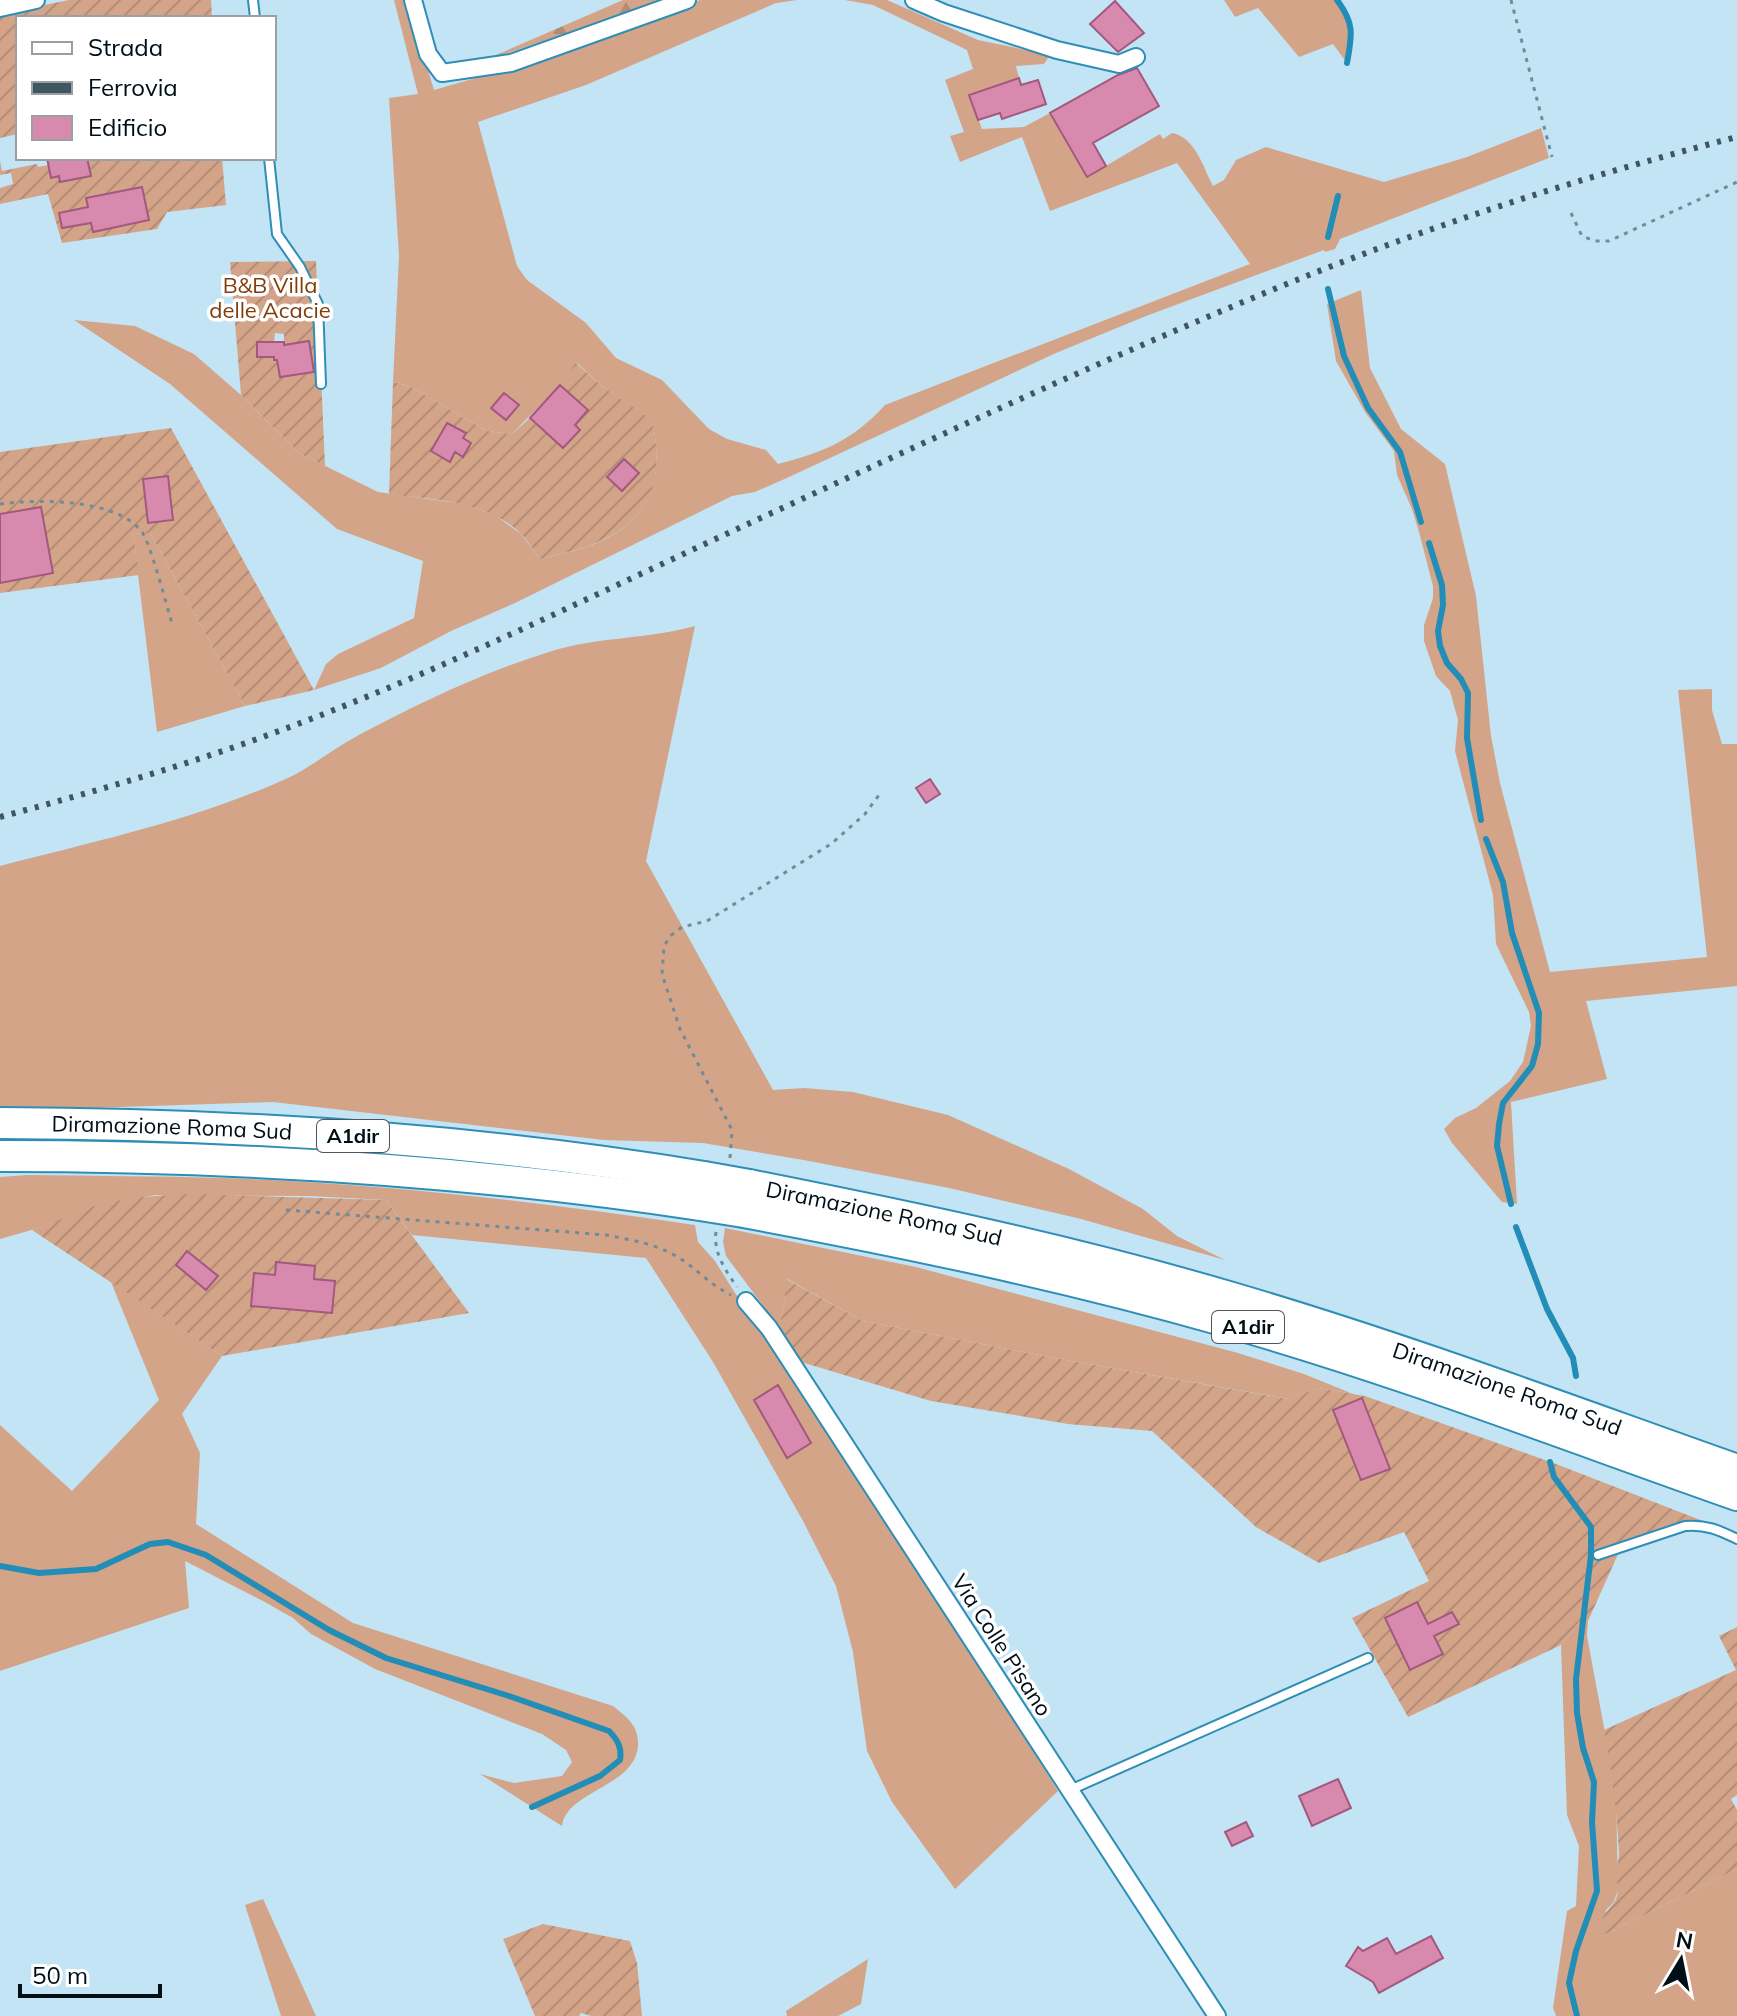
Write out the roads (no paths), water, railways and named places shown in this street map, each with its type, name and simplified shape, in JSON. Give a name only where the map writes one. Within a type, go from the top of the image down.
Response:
[{"type":"highway","name":"Diramazione Roma Sud","points":[[0,1123],[189,1127],[439,1142],[566,1155],[707,1203]]},
{"type":"highway","name":"Diramazione Roma Sud","points":[[0,1156],[224,1160],[384,1169],[535,1182],[707,1203],[746,1199],[976,1231],[1230,1297],[1365,1339],[1737,1470]]},
{"type":"highway","name":"Diramazione Roma Sud","points":[[746,1199],[1223,1320],[1347,1359],[1737,1495]]},
{"type":"street","points":[[0,8],[36,0]]},
{"type":"street","points":[[413,0],[428,54],[442,73],[511,63],[687,0]]},
{"type":"street","points":[[914,0],[1057,50],[1119,64],[1136,57]]},
{"type":"street","name":"Via Colle Pisano","points":[[746,1301],[769,1328],[1217,2016]]},
{"type":"lane","points":[[269,160],[277,234],[300,267],[318,304],[321,384]]},
{"type":"lane","points":[[1598,1555],[1685,1526],[1711,1527],[1737,1539]]},
{"type":"lane","points":[[1070,1790],[1368,1658]]},
{"type":"waterway","points":[[1337,0],[1351,30],[1347,63]]},
{"type":"waterway","points":[[1328,237],[1338,196]]},
{"type":"waterway","points":[[1328,289],[1344,356],[1368,408],[1400,452],[1421,522]]},
{"type":"waterway","points":[[1429,543],[1442,585],[1443,605],[1438,631],[1440,646],[1447,663],[1468,693],[1467,738],[1481,820]]},
{"type":"waterway","points":[[1486,839],[1503,882],[1512,933],[1539,1013],[1538,1044],[1532,1066],[1503,1103],[1499,1124],[1497,1146],[1511,1204]]},
{"type":"waterway","points":[[1516,1227],[1547,1309],[1573,1358],[1576,1376]]},
{"type":"waterway","points":[[1550,1462],[1554,1477],[1591,1527],[1591,1555],[1576,1679],[1577,1713],[1583,1748],[1594,1782],[1592,1822],[1597,1891],[1576,1951],[1569,1983],[1577,2016]]},
{"type":"waterway","points":[[0,1566],[39,1573],[96,1569],[150,1544],[168,1542],[206,1555],[329,1630],[386,1658],[609,1731],[619,1744],[620,1760],[600,1776],[532,1807]]},
{"type":"railway","points":[[0,817],[213,754],[372,695],[499,640],[1023,398],[1299,279],[1516,201],[1737,137]]},
{"type":"park label","name":"B&B Villa delle Acacie","points":[[270,298]]}]
